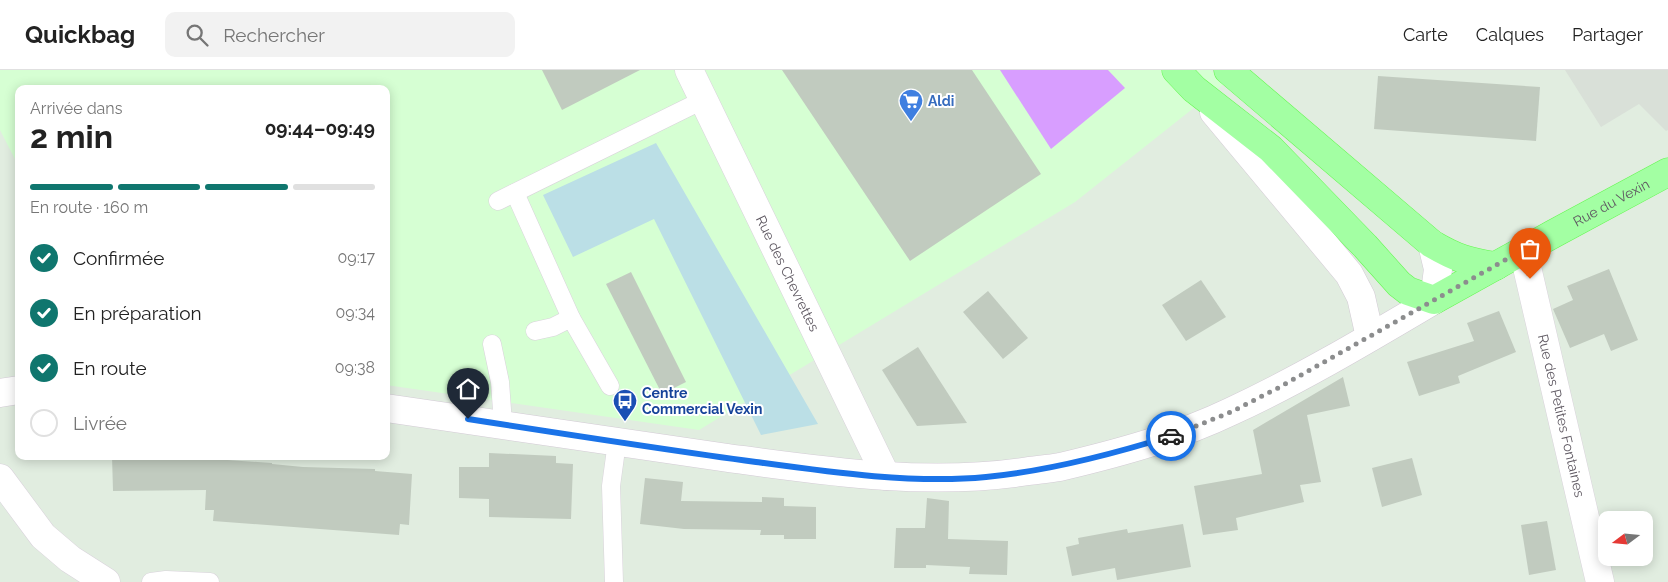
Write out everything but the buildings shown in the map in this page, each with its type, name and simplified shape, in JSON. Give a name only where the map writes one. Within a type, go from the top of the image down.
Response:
[{"type":"main road","name":"Rue des Chevrettes","points":[[689,70],[886,476]]},
{"type":"main road","points":[[1228,70],[1432,244],[1454,257],[1473,263],[1496,266]]},
{"type":"main road","points":[[1185,79],[1271,149],[1399,284],[1408,291],[1434,300],[1438,269],[1432,244]]},
{"type":"main road","points":[[1185,79],[1349,274],[1361,297],[1370,337]]},
{"type":"main road","name":"Rue du Vexin","points":[[390,409],[809,469],[886,476],[929,478],[985,477],[1058,467],[1180,433],[1231,412],[1278,388],[1523,250],[1668,172]]},
{"type":"main road","name":"Rue des Petites Fontaines","points":[[1523,250],[1600,582]]},
{"type":"main road","points":[[0,393],[15,391]]},
{"type":"main road","points":[[0,478],[42,536],[70,559],[106,582]]},
{"type":"lane","points":[[498,201],[703,100]]},
{"type":"lane","points":[[515,193],[572,318],[610,386]]},
{"type":"lane","points":[[535,331],[553,327],[572,318]]},
{"type":"lane","points":[[492,344],[500,382],[503,424]]},
{"type":"lane","points":[[614,582],[611,486],[617,442]]},
{"type":"lane","points":[[151,582],[166,580],[210,582]]},
{"type":"shaded area","points":[[0,70],[1211,70],[1224,84],[1075,202],[699,430],[390,386],[390,85],[15,85],[15,159],[0,130]]},
{"type":"shaded area","points":[[1000,70],[1108,70],[1125,88],[1051,149]]},
{"type":"shaded area","points":[[1565,70],[1668,70],[1668,130],[1666,131],[1639,104],[1601,127]]},
{"type":"shaded area","points":[[656,143],[818,424],[761,435],[654,219],[573,257],[543,195]]},
{"type":"way so far","points":[[1171,436],[1231,412],[1278,388],[1523,250],[1530,279]]},
{"type":"place","name":"Aldi","points":[[911,122]]},
{"type":"place","name":"Centre Commercial Vexin","points":[[625,422]]},
{"type":"route","points":[[468,419],[627,444],[809,469],[929,478],[985,477],[1058,467],[1171,436]]}]
